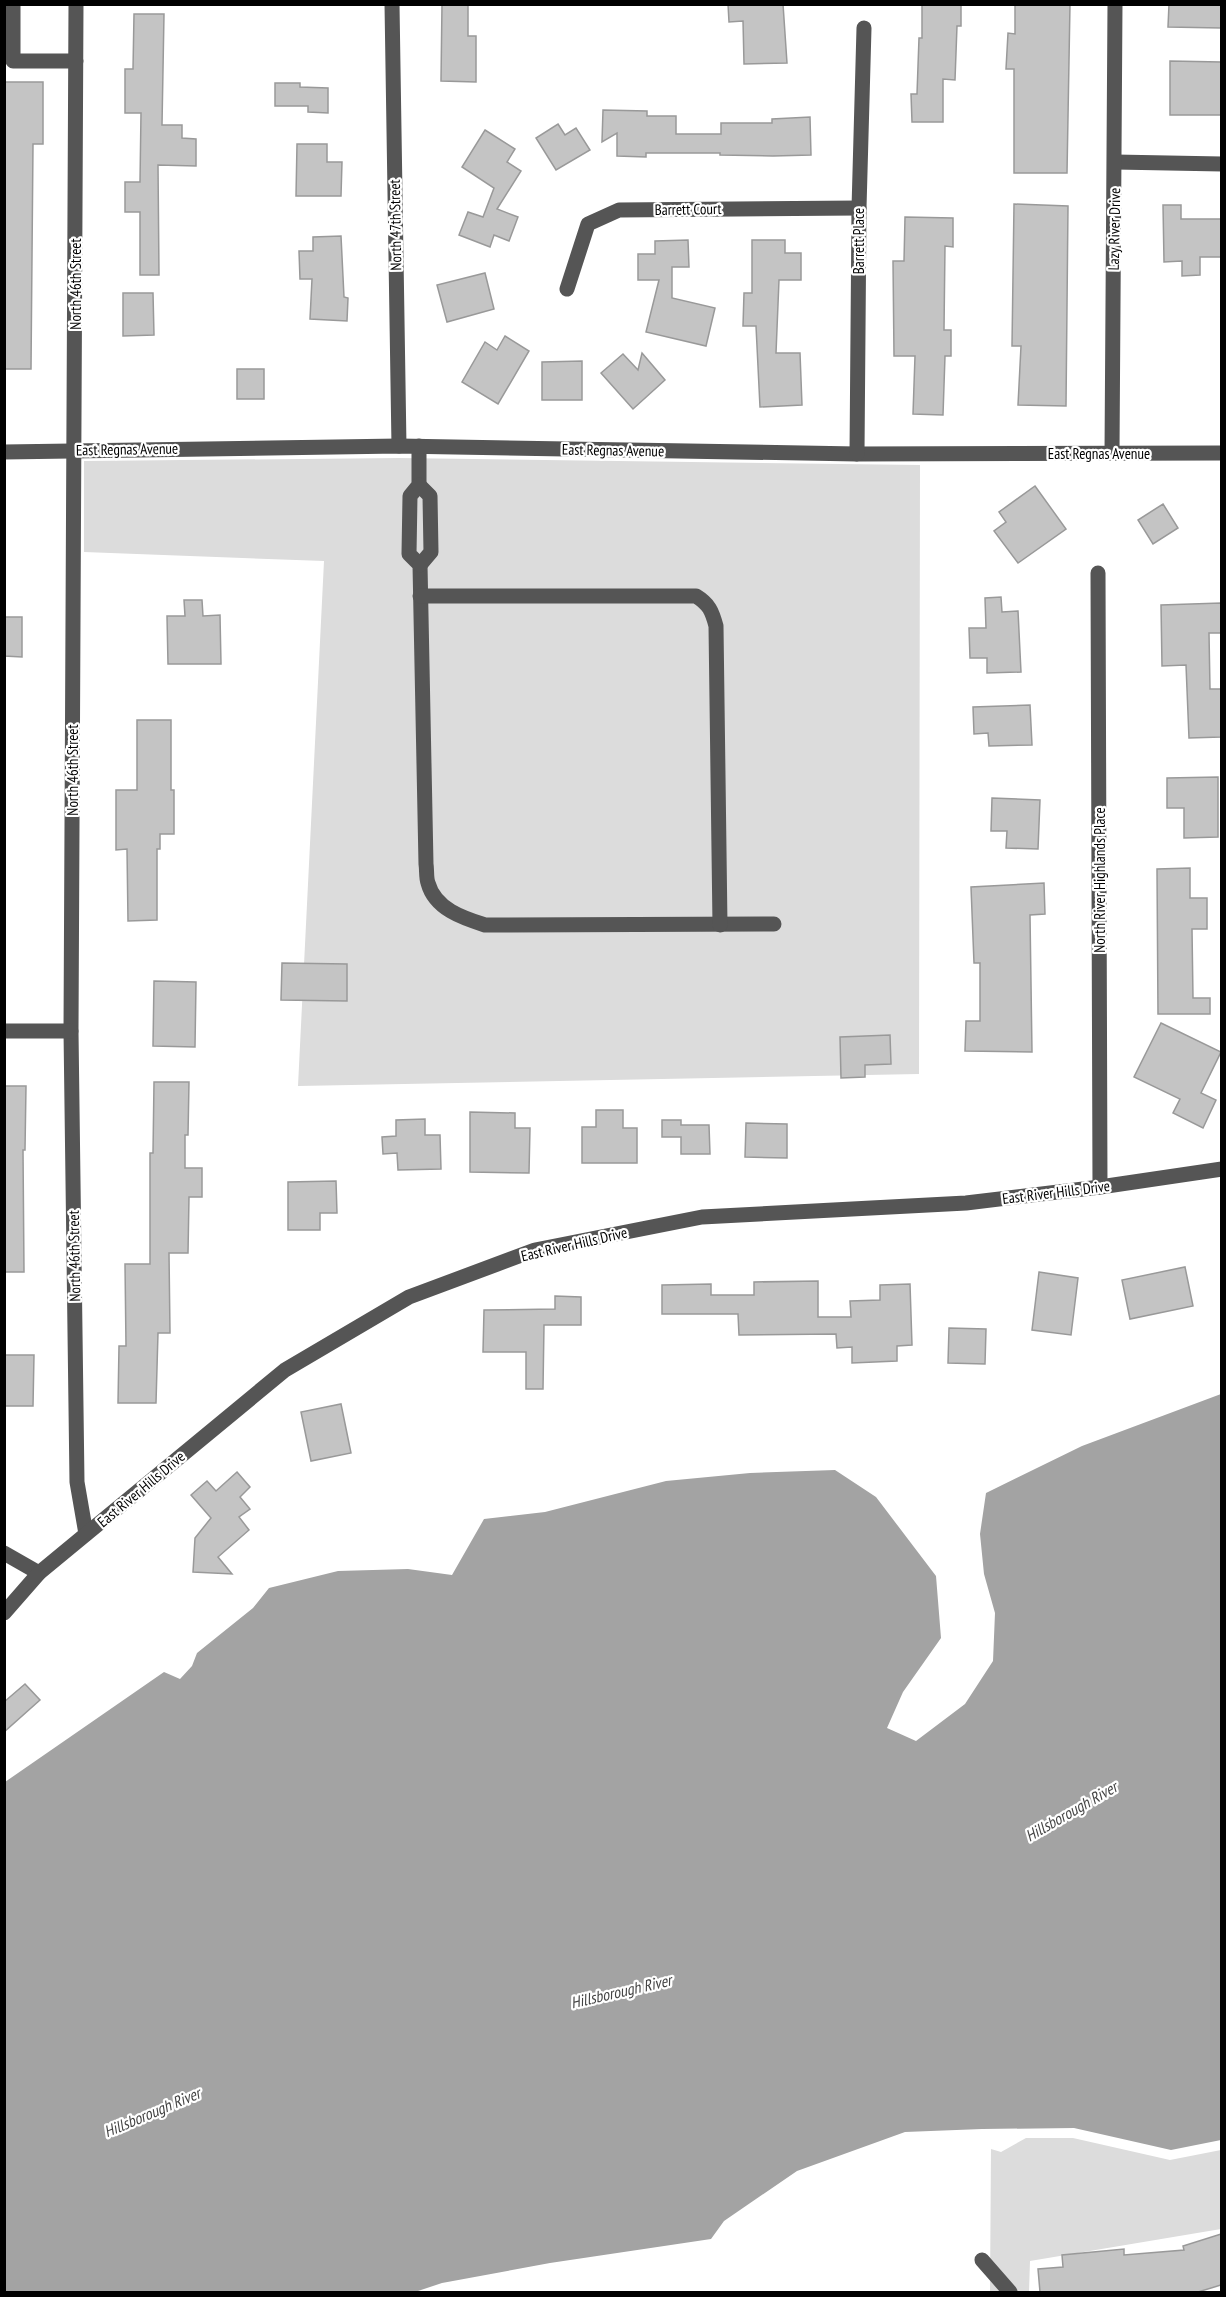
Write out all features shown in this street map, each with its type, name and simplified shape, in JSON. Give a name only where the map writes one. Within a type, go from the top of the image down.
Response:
[{"type":"street","points":[[13,4],[9,59],[76,61]]},
{"type":"street","name":"North 46th Street","points":[[76,4],[71,1031],[77,1482],[86,1534]]},
{"type":"street","name":"North 47th Street","points":[[392,4],[399,446]]},
{"type":"street","name":"Lazy River Drive","points":[[1112,453],[1115,4]]},
{"type":"street","name":"Barrett Place","points":[[857,454],[858,208],[864,28]]},
{"type":"street","points":[[1115,162],[1221,164]]},
{"type":"street","name":"Barrett Court","points":[[567,289],[588,224],[619,210],[858,208]]},
{"type":"street","name":"East Regnas Avenue","points":[[8,453],[74,449],[399,446],[857,454],[1221,453]]},
{"type":"street","points":[[419,446],[419,485],[410,496],[409,554],[420,565]]},
{"type":"street","points":[[419,485],[430,496],[431,552],[420,565],[420,596],[426,864],[428,884],[437,901],[458,916],[485,925],[774,924]]},
{"type":"street","name":"North River Highlands Place","points":[[1098,573],[1100,1187]]},
{"type":"street","points":[[420,596],[696,596],[705,602],[712,610],[716,626],[720,925]]},
{"type":"street","points":[[4,1031],[71,1031]]},
{"type":"street","name":"East River Hills Drive","points":[[6,1610],[39,1574],[285,1370],[409,1297],[535,1250],[702,1217],[966,1203],[1100,1187],[1221,1169]]},
{"type":"street","points":[[4,1553],[39,1574]]},
{"type":"street","points":[[982,2260],[1010,2292]]},
{"type":"shaded area","points":[[399,458],[920,465],[919,1074],[298,1086],[324,561],[84,552],[84,461]]},
{"type":"shaded area","points":[[1026,2138],[1073,2138],[1170,2160],[1221,2150],[1221,2229],[1030,2261],[1029,2292],[990,2292],[991,2149],[1001,2152]]},
{"type":"water","name":"Hillsborough River","points":[[1221,1394],[1221,2140],[1171,2150],[1074,2128],[905,2132],[797,2171],[724,2221],[711,2239],[550,2263],[442,2283],[415,2292],[5,2292],[5,1782],[164,1672],[180,1679],[192,1666],[197,1653],[253,1608],[269,1588],[338,1571],[408,1569],[452,1575],[484,1519],[545,1512],[666,1481],[750,1473],[835,1470],[876,1497],[936,1576],[941,1638],[903,1692],[887,1728],[916,1741],[965,1704],[993,1661],[995,1613],[984,1574],[980,1534],[986,1493],[1082,1446]]},
{"type":"building","points":[[442,4],[468,4],[468,36],[476,36],[476,82],[441,81]]},
{"type":"building","points":[[728,4],[783,4],[787,63],[744,64],[743,21],[729,22]]},
{"type":"building","points":[[922,4],[961,4],[961,26],[957,26],[955,80],[943,79],[943,122],[912,122],[911,94],[917,94],[919,38],[922,38]]},
{"type":"building","points":[[1015,4],[1070,4],[1067,173],[1014,173],[1014,69],[1006,69],[1008,33],[1015,34]]},
{"type":"building","points":[[1169,4],[1221,4],[1221,28],[1168,27]]},
{"type":"building","points":[[134,14],[164,14],[162,125],[182,125],[182,138],[196,139],[196,166],[158,165],[159,275],[140,275],[140,212],[125,212],[125,182],[140,182],[141,113],[125,113],[125,69],[133,69]]},
{"type":"building","points":[[1170,61],[1221,62],[1221,115],[1170,115]]},
{"type":"building","points":[[4,82],[43,82],[43,144],[33,144],[31,369],[4,369]]},
{"type":"building","points":[[275,83],[300,83],[300,87],[328,88],[328,113],[308,112],[308,106],[275,106]]},
{"type":"building","points":[[603,110],[647,111],[647,116],[676,116],[676,134],[721,134],[721,123],[772,123],[772,119],[810,117],[811,155],[646,153],[646,157],[617,156],[617,133],[602,142]]},
{"type":"building","points":[[558,124],[565,135],[576,128],[590,150],[556,170],[536,138]]},
{"type":"building","points":[[485,130],[515,149],[507,162],[521,171],[497,209],[518,217],[509,241],[494,235],[490,247],[459,235],[468,212],[483,217],[494,188],[462,167]]},
{"type":"building","points":[[297,144],[327,144],[327,162],[342,162],[341,196],[296,196]]},
{"type":"building","points":[[1014,204],[1068,206],[1066,406],[1018,405],[1021,346],[1012,346]]},
{"type":"building","points":[[1163,205],[1181,205],[1181,219],[1221,219],[1221,257],[1200,257],[1200,275],[1182,276],[1182,261],[1164,262]]},
{"type":"building","points":[[905,217],[953,218],[953,247],[945,246],[944,330],[951,330],[951,356],[945,356],[943,415],[913,414],[915,356],[894,356],[893,261],[904,261]]},
{"type":"building","points":[[341,236],[344,297],[348,298],[347,321],[310,319],[312,279],[300,279],[299,251],[313,251],[313,237]]},
{"type":"building","points":[[688,240],[689,267],[672,267],[672,298],[715,308],[706,346],[646,332],[659,280],[638,280],[638,254],[655,254],[655,241]]},
{"type":"building","points":[[752,240],[785,240],[785,253],[801,253],[801,280],[779,280],[776,353],[800,353],[802,405],[760,407],[756,326],[743,326],[744,293],[752,293]]},
{"type":"building","points":[[485,273],[494,309],[447,322],[437,285]]},
{"type":"building","points":[[123,293],[153,293],[154,335],[123,336]]},
{"type":"building","points":[[505,336],[529,351],[498,404],[462,382],[485,342],[497,350]]},
{"type":"building","points":[[642,353],[665,380],[633,409],[601,373],[623,354],[638,370]]},
{"type":"building","points":[[582,361],[582,400],[542,400],[542,362]]},
{"type":"building","points":[[237,369],[264,369],[264,399],[237,399]]},
{"type":"building","points":[[1035,486],[1066,529],[1018,563],[994,531],[1006,522],[999,512]]},
{"type":"building","points":[[1163,504],[1178,528],[1153,544],[1138,520]]},
{"type":"building","points":[[1001,597],[1002,612],[1018,611],[1021,672],[987,673],[987,658],[970,658],[969,628],[986,628],[985,598]]},
{"type":"building","points":[[184,600],[202,600],[203,616],[220,615],[221,664],[168,664],[167,616],[185,616]]},
{"type":"building","points":[[1221,603],[1221,633],[1209,633],[1210,689],[1221,689],[1221,737],[1189,738],[1186,665],[1162,666],[1161,605]]},
{"type":"building","points":[[4,617],[22,617],[22,657],[4,656]]},
{"type":"building","points":[[1030,705],[1032,745],[989,746],[988,733],[974,734],[973,707]]},
{"type":"building","points":[[137,720],[171,720],[171,790],[174,790],[174,834],[160,834],[160,849],[157,849],[157,920],[128,921],[127,849],[116,850],[116,790],[137,790]]},
{"type":"building","points":[[1218,777],[1218,837],[1184,838],[1184,808],[1167,808],[1167,778]]},
{"type":"building","points":[[992,798],[1040,800],[1038,849],[1006,848],[1007,831],[991,831]]},
{"type":"building","points":[[1190,868],[1190,898],[1207,898],[1207,929],[1192,929],[1193,998],[1210,998],[1210,1014],[1158,1014],[1157,869]]},
{"type":"building","points":[[1044,883],[1045,914],[1030,915],[1032,1052],[965,1051],[966,1021],[980,1021],[980,963],[974,963],[971,887]]},
{"type":"building","points":[[282,963],[347,964],[347,1001],[281,1000]]},
{"type":"building","points":[[154,981],[196,982],[195,1047],[153,1046]]},
{"type":"building","points":[[1161,1023],[1221,1052],[1201,1093],[1216,1100],[1203,1128],[1173,1113],[1180,1099],[1134,1077]]},
{"type":"building","points":[[890,1035],[891,1064],[865,1065],[865,1077],[841,1078],[840,1037]]},
{"type":"building","points":[[154,1082],[189,1082],[185,1168],[202,1168],[202,1197],[189,1197],[188,1253],[169,1253],[170,1333],[158,1333],[156,1403],[118,1403],[119,1346],[126,1346],[125,1264],[150,1264],[150,1153],[153,1153]]},
{"type":"building","points":[[4,1086],[26,1086],[25,1150],[23,1150],[24,1272],[4,1272]]},
{"type":"building","points":[[596,1110],[623,1110],[623,1128],[637,1128],[637,1163],[582,1163],[582,1127],[596,1127]]},
{"type":"building","points":[[470,1112],[515,1113],[515,1128],[530,1128],[529,1173],[470,1172]]},
{"type":"building","points":[[425,1119],[425,1135],[440,1135],[441,1169],[398,1170],[397,1153],[383,1154],[382,1137],[396,1136],[396,1120]]},
{"type":"building","points":[[662,1120],[681,1120],[681,1125],[709,1125],[710,1154],[681,1154],[681,1137],[662,1137]]},
{"type":"building","points":[[746,1123],[787,1124],[787,1158],[745,1157]]},
{"type":"building","points":[[336,1181],[337,1213],[320,1213],[320,1230],[288,1230],[288,1182]]},
{"type":"building","points":[[1185,1267],[1193,1306],[1130,1319],[1122,1280]]},
{"type":"building","points":[[1039,1272],[1078,1278],[1071,1335],[1032,1330]]},
{"type":"building","points":[[818,1281],[818,1317],[851,1317],[850,1301],[880,1300],[880,1285],[910,1284],[912,1345],[897,1346],[897,1361],[852,1363],[852,1347],[837,1348],[836,1334],[739,1335],[738,1314],[662,1314],[662,1285],[711,1284],[711,1295],[754,1295],[754,1282]]},
{"type":"building","points":[[555,1296],[581,1297],[581,1325],[544,1325],[543,1389],[526,1389],[526,1352],[483,1352],[484,1310],[555,1309]]},
{"type":"building","points":[[949,1328],[986,1329],[985,1364],[948,1363]]},
{"type":"building","points":[[4,1355],[34,1355],[33,1406],[4,1406]]},
{"type":"building","points":[[341,1404],[351,1453],[311,1461],[301,1412]]},
{"type":"building","points":[[237,1472],[250,1487],[240,1497],[250,1509],[239,1517],[249,1530],[218,1557],[232,1574],[193,1572],[195,1538],[211,1518],[191,1495],[207,1481],[216,1491]]},
{"type":"building","points":[[25,1684],[40,1700],[4,1732],[4,1702]]},
{"type":"building","points":[[1221,2234],[1221,2285],[1198,2292],[1040,2292],[1038,2269],[1063,2267],[1062,2255],[1124,2249],[1124,2255],[1184,2250],[1183,2246]]}]
